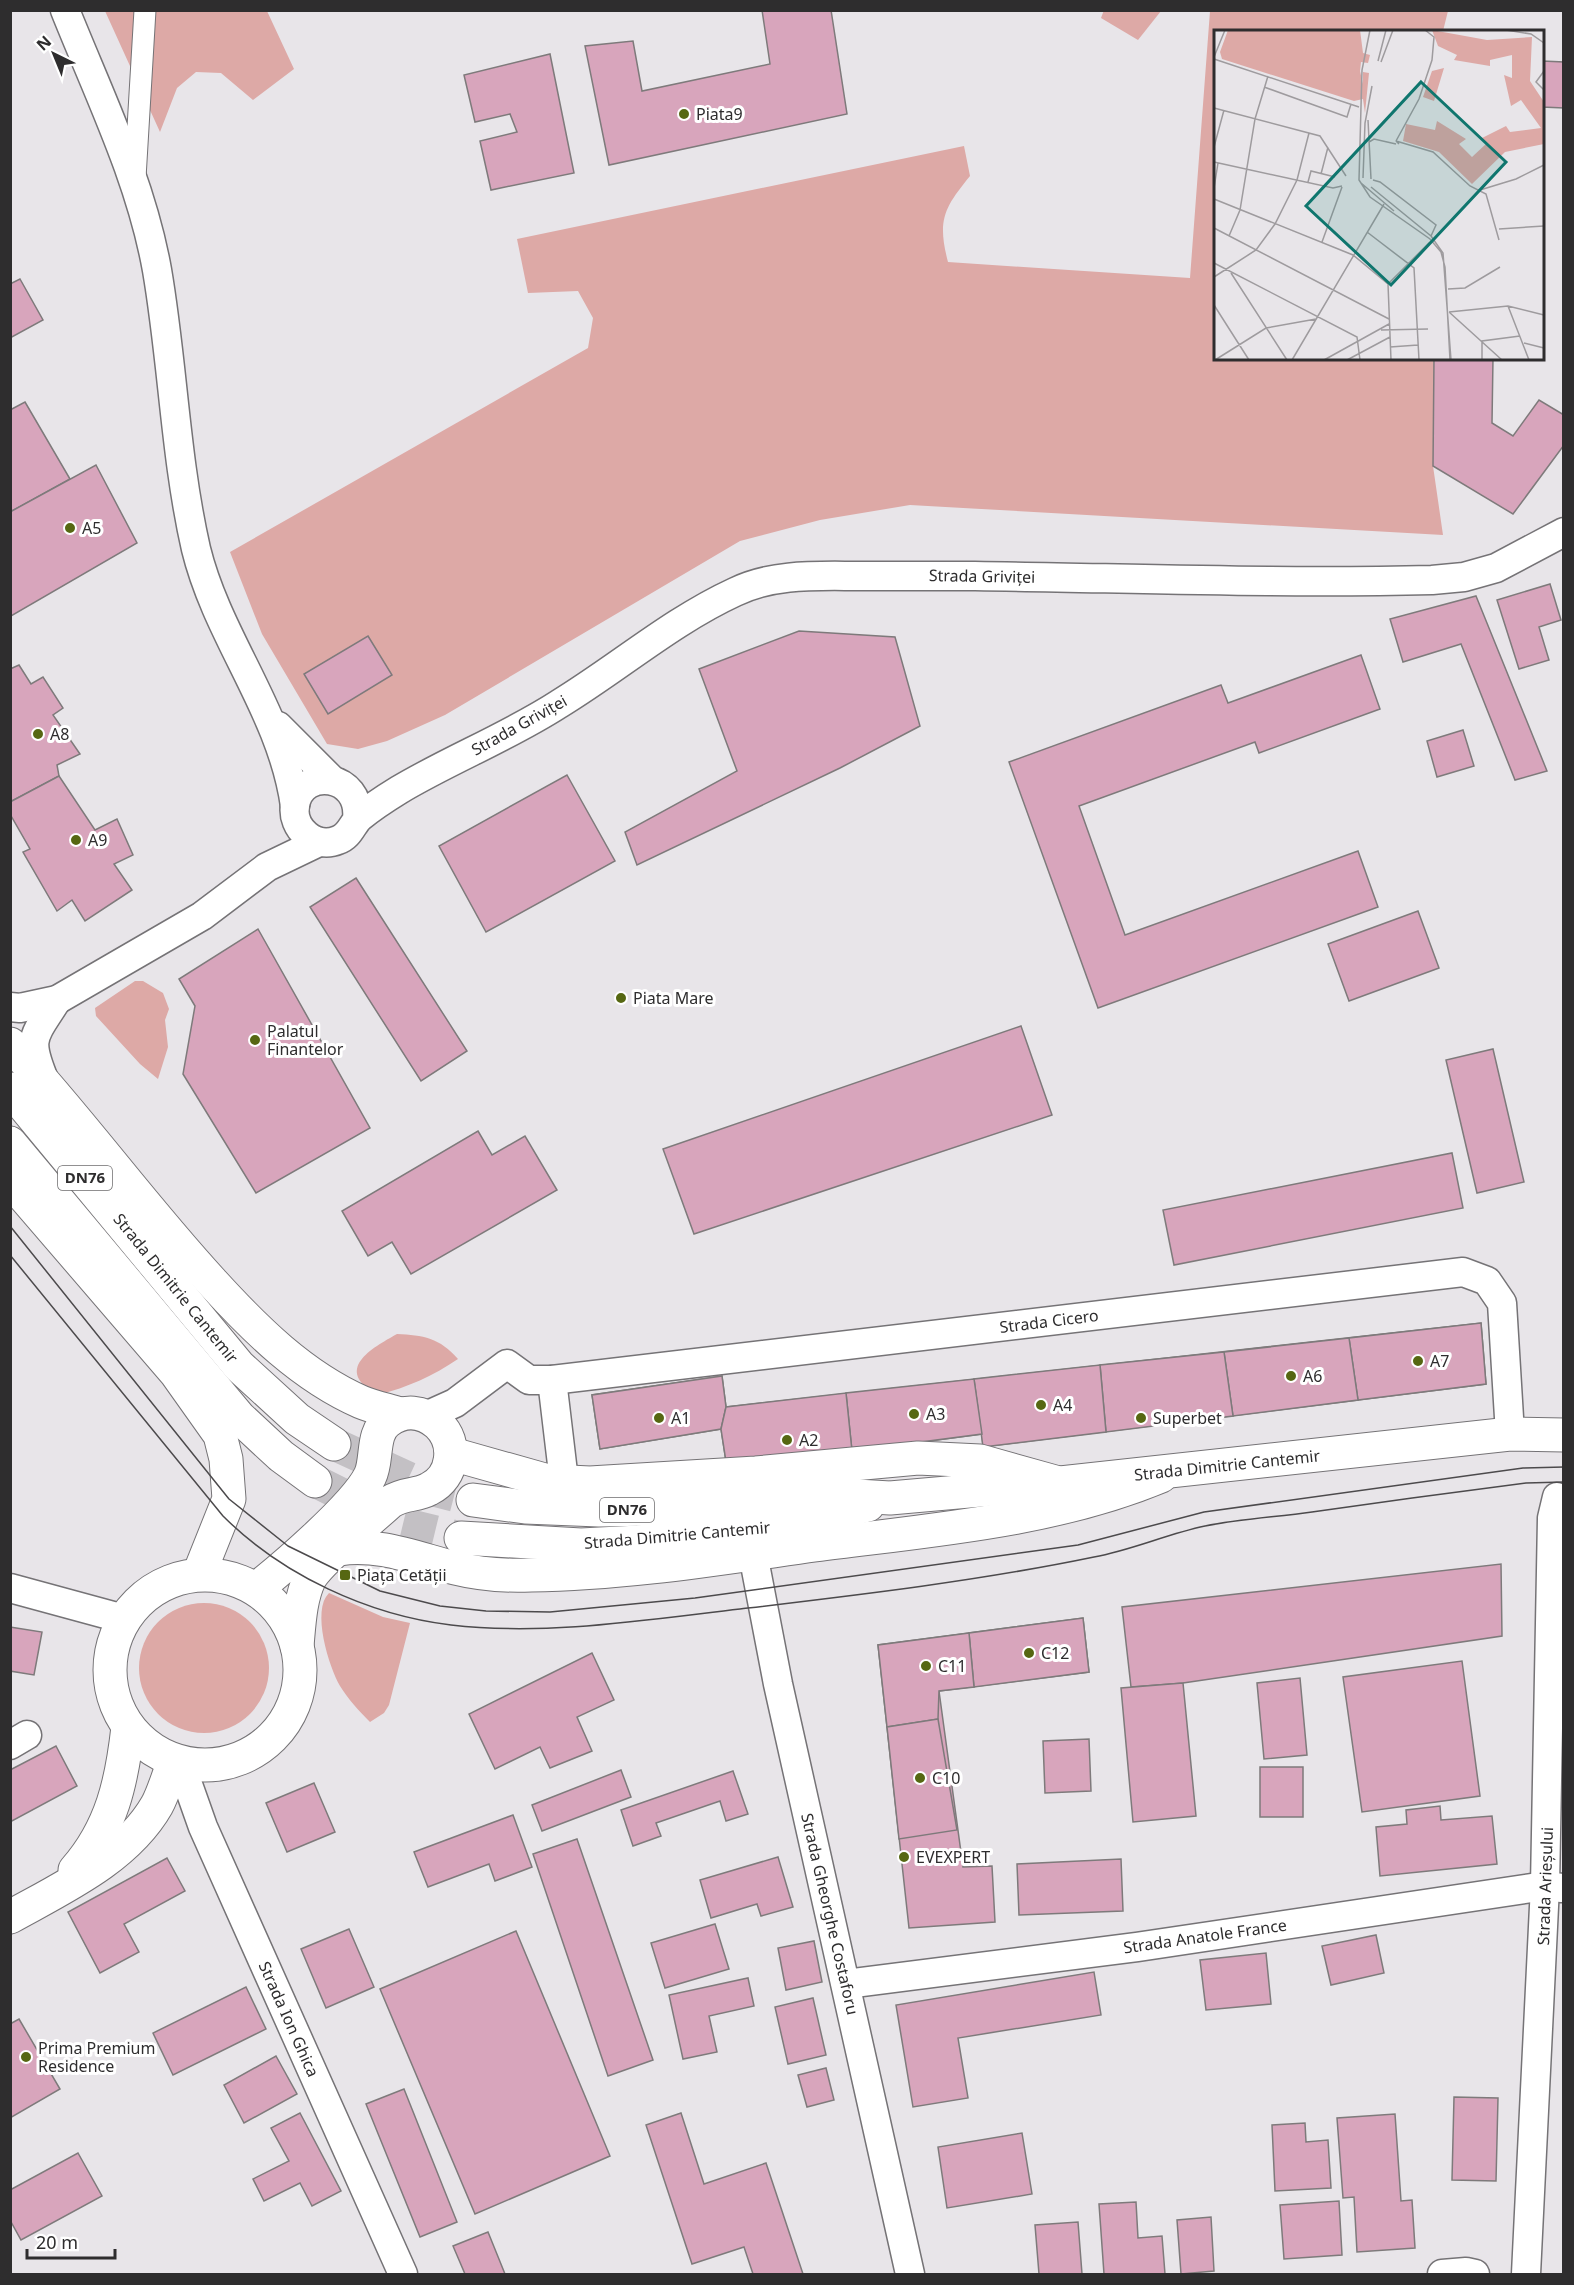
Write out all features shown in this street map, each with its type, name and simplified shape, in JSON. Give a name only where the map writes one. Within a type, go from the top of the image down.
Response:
[{"type":"main road","points":[[10,1044],[172,1239],[244,1317],[288,1356],[319,1379],[361,1402],[431,1431],[507,1471],[548,1480],[614,1483],[918,1458],[980,1461],[1060,1483]]},
{"type":"main road","name":"Strada Dimitrie Cantemir","points":[[10,1089],[239,1366],[297,1419],[334,1444]]},
{"type":"main road","name":"Strada Dimitrie Cantemir","points":[[10,1143],[227,1403],[281,1456],[315,1481]]},
{"type":"main road","points":[[10,1180],[176,1373],[220,1434],[226,1459],[229,1499],[200,1574]]},
{"type":"main road","points":[[256,1589],[298,1552],[361,1489],[370,1475],[382,1426],[431,1431]]},
{"type":"main road","points":[[297,1646],[276,1610],[256,1589],[233,1578],[200,1574],[177,1579],[156,1588],[133,1607],[124,1619],[115,1639],[110,1665],[114,1698],[128,1727],[158,1755],[177,1762],[204,1766],[227,1763],[249,1755],[268,1742],[284,1724],[294,1703],[300,1675],[297,1646],[301,1607],[310,1579],[321,1564],[390,1502],[403,1494],[424,1492],[439,1483],[450,1466],[431,1431]]},
{"type":"main road","name":"Strada Dimitrie Cantemir","points":[[473,1500],[576,1510],[653,1509],[806,1493],[890,1498],[1060,1483],[1510,1434],[1563,1435]]},
{"type":"main road","points":[[339,1549],[369,1547],[457,1568],[529,1575],[607,1571],[945,1528],[1070,1506],[1123,1492],[1177,1470]]},
{"type":"main road","name":"Strada Dimitrie Cantemir","points":[[461,1538],[581,1545],[639,1542],[791,1524],[847,1512],[890,1498]]},
{"type":"main road","points":[[56,1891],[82,1862],[101,1835],[114,1805],[122,1777],[128,1727]]},
{"type":"main road","points":[[10,1917],[102,1863],[138,1832],[158,1804],[177,1762]]},
{"type":"street","points":[[65,10],[135,183],[157,270],[172,402],[197,550],[219,613],[269,715],[291,779],[295,810],[302,832],[319,842]]},
{"type":"street","points":[[135,183],[144,10]]},
{"type":"street","name":"Strada Griviței","points":[[439,767],[558,706],[707,606],[738,590],[764,582],[810,576],[923,575],[1432,580],[1496,568],[1562,531]]},
{"type":"street","points":[[10,1007],[20,1008],[57,1000],[202,916],[243,884],[299,849],[319,842],[338,840],[353,828],[357,819],[356,800],[269,715]]},
{"type":"street","points":[[243,884],[295,810],[303,789],[312,783],[376,783],[439,767]]},
{"type":"street","points":[[357,819],[439,767]]},
{"type":"street","points":[[45,1084],[33,1052],[33,1040],[57,1000]]},
{"type":"street","name":"Strada Cicero","points":[[431,1431],[507,1364],[529,1380],[552,1380],[1463,1272],[1487,1281],[1502,1303],[1510,1434]]},
{"type":"street","points":[[552,1380],[564,1481]]},
{"type":"street","name":"Strada Arieșului","points":[[1526,2274],[1554,1887],[1552,1518],[1557,1497]]},
{"type":"street","name":"Strada Gheorghe Costaforu","points":[[753,1554],[778,1684],[910,2274]]},
{"type":"street","points":[[10,1588],[124,1619]]},
{"type":"street","name":"Strada Ion Ghica","points":[[177,1762],[203,1827],[403,2274]]},
{"type":"street","name":"Strada Anatole France","points":[[846,1984],[1137,1947],[1554,1887]]},
{"type":"street","points":[[1442,2274],[1466,2272],[1475,2274]]},
{"type":"shaded area","points":[[1104,10],[1161,11],[1138,40],[1101,18]]},
{"type":"shaded area","points":[[105,11],[267,11],[294,69],[253,100],[221,73],[196,72],[177,88],[160,132]]},
{"type":"shaded area","points":[[1210,11],[1448,11],[1443,30],[1214,30],[1214,360],[1434,360],[1433,466],[1443,535],[910,505],[820,520],[740,541],[445,715],[387,741],[358,749],[327,744],[262,634],[230,552],[588,348],[593,318],[578,291],[528,293],[517,239],[964,146],[970,176],[954,197],[945,215],[943,235],[948,262],[1190,278]]},
{"type":"shaded area","points":[[135,981],[143,981],[163,993],[169,1009],[165,1020],[168,1047],[158,1079],[140,1064],[96,1016],[95,1008]]},
{"type":"shaded area","points":[[397,1334],[415,1335],[438,1342],[458,1359],[420,1380],[378,1395],[365,1386],[358,1377],[357,1368],[368,1353]]},
{"type":"shaded area","points":[[329,1593],[383,1617],[410,1623],[389,1705],[384,1713],[370,1722],[343,1691],[331,1666],[322,1625],[324,1601]]},
{"type":"shaded area","points":[[204,1603],[229,1608],[250,1622],[264,1643],[269,1668],[264,1693],[250,1714],[229,1728],[204,1733],[179,1728],[158,1714],[144,1693],[139,1668],[144,1643],[158,1622],[179,1608]]},
{"type":"building","points":[[762,10],[831,10],[847,114],[609,165],[585,46],[633,41],[642,91],[770,64]]},
{"type":"building","points":[[550,54],[574,173],[491,190],[480,141],[517,132],[510,114],[475,122],[464,75]]},
{"type":"building","points":[[1544,61],[1564,62],[1564,108],[1544,107]]},
{"type":"building","points":[[20,279],[43,320],[10,338],[10,284]]},
{"type":"building","points":[[1434,360],[1493,360],[1492,423],[1513,436],[1539,400],[1564,415],[1564,445],[1513,514],[1433,466]]},
{"type":"building","points":[[25,402],[70,479],[10,512],[10,410]]},
{"type":"building","name":"A5","points":[[96,465],[137,543],[11,616],[10,512]]},
{"type":"building","points":[[1550,584],[1561,620],[1539,627],[1549,660],[1519,669],[1497,600]]},
{"type":"building","points":[[1476,596],[1547,771],[1515,780],[1461,644],[1403,662],[1390,619]]},
{"type":"building","points":[[799,631],[895,637],[920,726],[840,768],[637,865],[625,832],[737,771],[699,669]]},
{"type":"building","points":[[368,636],[392,675],[328,714],[304,674]]},
{"type":"building","points":[[1361,655],[1380,709],[1259,753],[1255,742],[1079,806],[1125,935],[1358,851],[1378,907],[1098,1008],[1009,762],[1221,685],[1228,703]]},
{"type":"building","name":"A8","points":[[19,665],[31,684],[43,677],[63,708],[53,715],[80,754],[57,765],[59,776],[10,802],[10,669]]},
{"type":"building","points":[[1463,730],[1474,766],[1437,777],[1427,741]]},
{"type":"building","points":[[567,775],[615,861],[486,932],[439,846]]},
{"type":"building","name":"A9","points":[[59,776],[95,830],[117,819],[133,855],[114,864],[132,890],[85,921],[72,900],[57,911],[23,852],[30,849],[10,814],[10,802]]},
{"type":"building","points":[[356,878],[467,1051],[421,1081],[310,907]]},
{"type":"building","points":[[1418,911],[1439,968],[1349,1001],[1328,944]]},
{"type":"building","name":"Palatul Finantelor","points":[[258,929],[370,1128],[256,1193],[183,1074],[195,1006],[179,979]]},
{"type":"building","points":[[1021,1026],[1052,1115],[694,1234],[663,1149]]},
{"type":"building","points":[[1493,1049],[1524,1182],[1477,1193],[1446,1060]]},
{"type":"building","points":[[478,1131],[492,1155],[525,1136],[557,1190],[411,1274],[392,1242],[368,1256],[342,1211]]},
{"type":"building","points":[[1452,1153],[1463,1208],[1174,1265],[1163,1210]]},
{"type":"building","points":[[1481,1323],[1486,1384],[983,1447],[982,1434],[727,1468],[721,1429],[600,1449],[592,1395],[722,1376],[726,1407]]},
{"type":"building","name":"A7","points":[[1481,1323],[1486,1384],[1358,1400],[1349,1338]]},
{"type":"building","name":"A6","points":[[1349,1338],[1358,1400],[1233,1416],[1224,1352]]},
{"type":"building","points":[[1224,1352],[1233,1416],[1106,1432],[1100,1365]]},
{"type":"building","name":"A4","points":[[1100,1365],[1106,1432],[983,1447],[974,1379]]},
{"type":"building","name":"A1","points":[[722,1376],[726,1407],[721,1429],[600,1449],[592,1395]]},
{"type":"building","name":"A3","points":[[974,1379],[982,1434],[852,1451],[846,1393]]},
{"type":"building","name":"A2","points":[[846,1393],[852,1451],[727,1468],[721,1429],[726,1407]]},
{"type":"building","points":[[1501,1564],[1502,1636],[1183,1683],[1131,1687],[1122,1607]]},
{"type":"building","points":[[1083,1618],[1089,1672],[939,1691],[963,1867],[992,1866],[995,1922],[909,1928],[878,1645]]},
{"type":"building","name":"C12","points":[[1083,1618],[1089,1672],[974,1687],[969,1633]]},
{"type":"building","points":[[10,1627],[42,1632],[34,1675],[10,1671]]},
{"type":"building","name":"C11","points":[[969,1633],[974,1687],[939,1691],[938,1719],[887,1727],[878,1645]]},
{"type":"building","points":[[592,1653],[614,1700],[577,1717],[592,1751],[550,1768],[540,1747],[495,1769],[469,1714]]},
{"type":"building","points":[[1462,1661],[1480,1796],[1362,1812],[1343,1677]]},
{"type":"building","points":[[1300,1678],[1307,1755],[1264,1759],[1257,1683]]},
{"type":"building","points":[[1183,1683],[1196,1816],[1133,1822],[1121,1688]]},
{"type":"building","name":"C10","points":[[938,1719],[957,1830],[899,1839],[887,1727]]},
{"type":"building","points":[[1089,1739],[1091,1791],[1045,1793],[1043,1741]]},
{"type":"building","points":[[56,1746],[77,1786],[10,1822],[10,1770]]},
{"type":"building","points":[[1260,1767],[1303,1767],[1303,1817],[1260,1817]]},
{"type":"building","points":[[621,1770],[631,1797],[542,1831],[532,1805]]},
{"type":"building","points":[[733,1771],[748,1814],[726,1821],[720,1801],[656,1823],[661,1836],[633,1846],[621,1810]]},
{"type":"building","points":[[314,1783],[335,1832],[287,1852],[266,1803]]},
{"type":"building","points":[[1440,1806],[1441,1820],[1492,1816],[1497,1864],[1380,1876],[1376,1827],[1407,1824],[1406,1810]]},
{"type":"building","points":[[513,1815],[532,1867],[495,1881],[489,1864],[428,1887],[414,1852]]},
{"type":"building","points":[[577,1839],[653,2060],[608,2076],[533,1854]]},
{"type":"building","points":[[778,1857],[793,1907],[761,1916],[757,1904],[711,1918],[700,1880]]},
{"type":"building","points":[[167,1858],[185,1891],[124,1924],[139,1952],[100,1973],[68,1912]]},
{"type":"building","points":[[1121,1859],[1123,1911],[1019,1915],[1017,1864]]},
{"type":"building","points":[[715,1924],[729,1969],[665,1988],[651,1943]]},
{"type":"building","points":[[349,1929],[374,1987],[326,2008],[301,1949]]},
{"type":"building","points":[[516,1931],[610,2156],[475,2214],[380,1989]]},
{"type":"building","points":[[1376,1935],[1384,1973],[1331,1985],[1322,1946]]},
{"type":"building","points":[[814,1941],[822,1982],[786,1990],[778,1948]]},
{"type":"building","points":[[1266,1953],[1271,2004],[1206,2010],[1200,1960]]},
{"type":"building","points":[[1094,1972],[1101,2015],[958,2038],[968,2098],[913,2107],[896,2005]]},
{"type":"building","points":[[748,1978],[754,2006],[709,2016],[717,2052],[683,2059],[669,1995]]},
{"type":"building","points":[[246,1987],[266,2029],[173,2075],[153,2033]]},
{"type":"building","points":[[813,1998],[826,2055],[788,2064],[775,2007]]},
{"type":"building","name":"Prima Premium Residence","points":[[19,2019],[60,2089],[10,2118],[10,2024]]},
{"type":"building","points":[[276,2056],[297,2094],[244,2123],[224,2085]]},
{"type":"building","points":[[826,2068],[834,2100],[807,2107],[798,2075]]},
{"type":"building","points":[[404,2089],[457,2222],[420,2237],[366,2104]]},
{"type":"building","points":[[1454,2097],[1498,2098],[1496,2181],[1452,2180]]},
{"type":"building","points":[[300,2113],[341,2191],[312,2206],[300,2183],[264,2201],[253,2179],[289,2161],[271,2128]]},
{"type":"building","points":[[681,2113],[704,2184],[766,2163],[803,2274],[753,2274],[744,2247],[692,2264],[646,2125]]},
{"type":"building","points":[[1395,2114],[1401,2201],[1412,2200],[1415,2248],[1357,2252],[1354,2197],[1343,2198],[1337,2118]]},
{"type":"building","points":[[1305,2123],[1306,2142],[1328,2140],[1331,2188],[1275,2191],[1272,2125]]},
{"type":"building","points":[[1022,2133],[1032,2194],[947,2208],[938,2147]]},
{"type":"building","points":[[78,2153],[102,2196],[21,2240],[10,2220],[10,2190]]},
{"type":"building","points":[[1339,2201],[1342,2255],[1284,2259],[1280,2205]]},
{"type":"building","points":[[1136,2202],[1138,2238],[1162,2236],[1165,2274],[1104,2274],[1099,2204]]},
{"type":"building","points":[[1211,2217],[1214,2271],[1181,2274],[1177,2220]]},
{"type":"building","points":[[1078,2222],[1082,2274],[1039,2274],[1035,2225]]},
{"type":"building","points":[[488,2232],[505,2274],[465,2274],[453,2246]]},
{"type":"tunnel","points":[[334,1444],[434,1490],[473,1500]]},
{"type":"tunnel","points":[[315,1481],[399,1523],[461,1538]]},
{"type":"tram line","points":[[10,1226],[229,1499],[288,1546],[380,1591],[440,1606],[486,1611],[550,1612],[695,1598],[1078,1545],[1204,1512],[1523,1468],[1564,1467]]},
{"type":"tram line","points":[[10,1255],[223,1516],[246,1537],[299,1574],[358,1602],[420,1620],[451,1625],[487,1628],[559,1628],[669,1618],[873,1593],[1094,1557],[1191,1529],[1218,1524],[1526,1483],[1564,1482]]},
{"type":"place","name":"Piata9","points":[[684,114]]},
{"type":"place","name":"A5","points":[[70,528]]},
{"type":"place","name":"A8","points":[[38,734]]},
{"type":"place","name":"A9","points":[[76,840]]},
{"type":"place","name":"Piata Mare","points":[[621,998]]},
{"type":"place","name":"Palatul Finantelor","points":[[255,1040]]},
{"type":"place","name":"A7","points":[[1418,1361]]},
{"type":"place","name":"A6","points":[[1291,1376]]},
{"type":"place","name":"A4","points":[[1041,1405]]},
{"type":"place","name":"A3","points":[[914,1414]]},
{"type":"place","name":"A1","points":[[659,1418]]},
{"type":"place","name":"Superbet","points":[[1141,1418]]},
{"type":"place","name":"A2","points":[[787,1440]]},
{"type":"place","name":"Piața Cetății","points":[[345,1575]]},
{"type":"place","name":"C12","points":[[1029,1653]]},
{"type":"place","name":"C11","points":[[926,1666]]},
{"type":"place","name":"C10","points":[[920,1778]]},
{"type":"place","name":"EVEXPERT","points":[[904,1857]]},
{"type":"place","name":"Prima Premium Residence","points":[[26,2057]]}]
